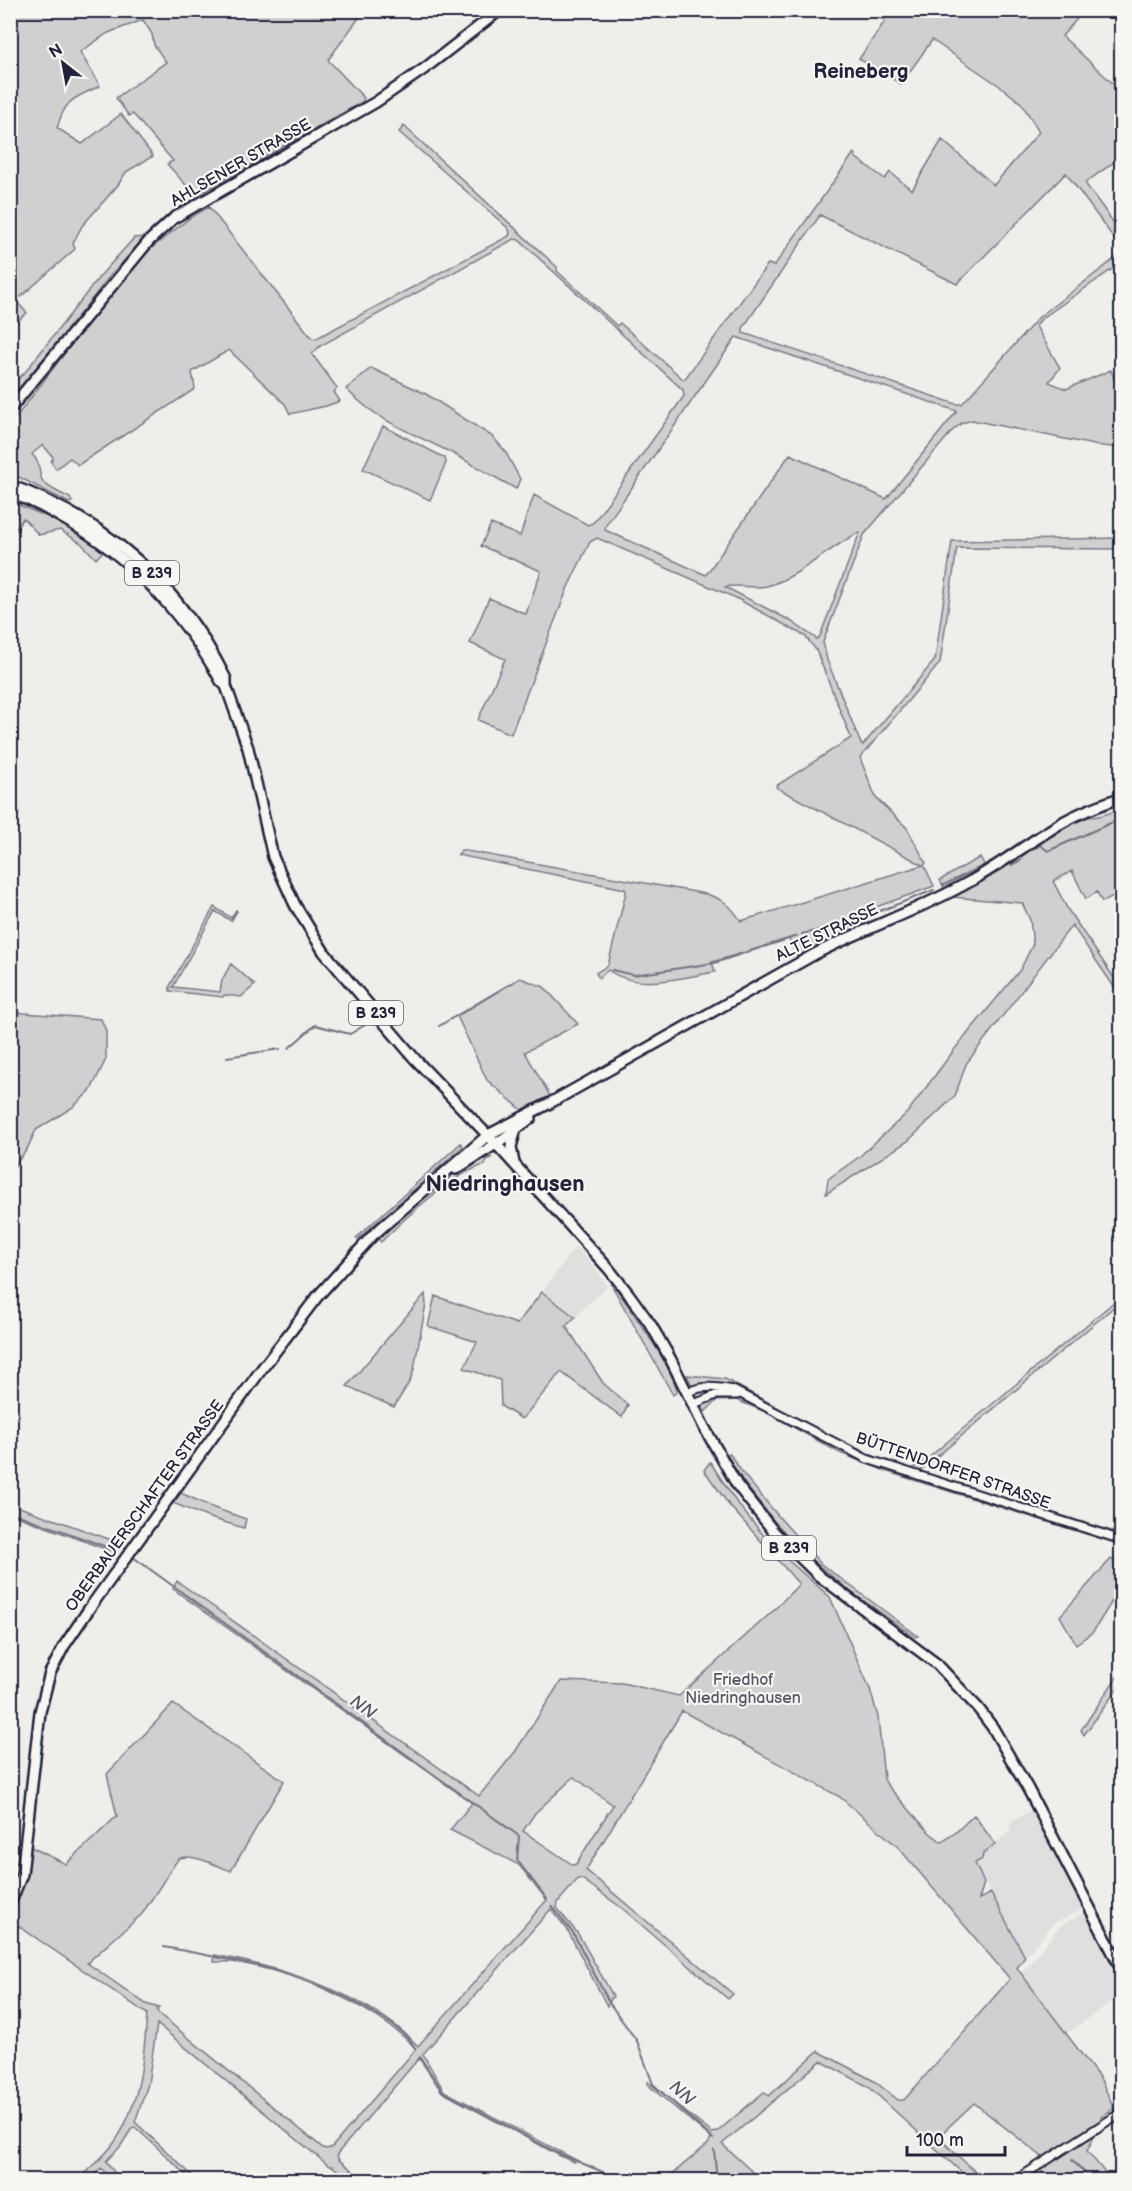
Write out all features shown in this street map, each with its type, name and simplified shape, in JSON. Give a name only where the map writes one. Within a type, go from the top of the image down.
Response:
[{"type":"main road","name":"AHLSENER STRASSE","points":[[10,409],[149,241],[174,218],[376,102],[424,69],[500,10]]},
{"type":"main road","name":"B 239","points":[[10,480],[103,532],[147,568],[181,606],[204,638],[226,679],[226,686],[248,748],[273,857],[306,926],[324,952],[415,1059],[609,1268],[651,1325],[737,1485],[774,1532],[819,1576],[936,1664],[958,1685],[983,1715],[1028,1789],[1122,1970]]},
{"type":"main road","name":"B 239","points":[[10,485],[39,496]]},
{"type":"main road","name":"B 239","points":[[10,494],[38,504],[89,533],[127,561],[174,611],[226,686]]},
{"type":"main road","name":"ALTE STRASSE","points":[[488,1135],[550,1103],[815,954],[945,895],[989,871],[1080,813],[1122,797]]},
{"type":"main road","name":"ALTE STRASSE","points":[[496,1144],[550,1103]]},
{"type":"main road","points":[[514,1165],[511,1147],[516,1129]]},
{"type":"main road","name":"OBERBAUERSCHAFTER STRASSE","points":[[10,1904],[22,1874],[42,1702],[50,1673],[64,1646],[288,1333],[316,1298],[373,1235],[488,1135]]},
{"type":"main road","name":"OBERBAUERSCHAFTER STRASSE","points":[[429,1187],[496,1144]]},
{"type":"street","name":"BÜTTENDORFER STRASSE","points":[[688,1392],[700,1387],[721,1388],[748,1397],[867,1459],[1122,1540]]},
{"type":"street","name":"BÜTTENDORFER STRASSE","points":[[694,1404],[716,1395],[729,1394],[748,1397]]},
{"type":"street","points":[[1016,2181],[1122,2112]]},
{"type":"shaded area","points":[[576,1246],[597,1270],[607,1286],[575,1317],[542,1292]]},
{"type":"shaded area","points":[[1031,1810],[1081,1910],[1054,1923],[1025,1957],[975,1863],[1011,1830],[1009,1824]]},
{"type":"shaded area","points":[[1084,1913],[1121,1984],[1121,1995],[1066,2034],[1021,1974],[1060,1926]]},
{"type":"green space","points":[[11,10],[364,11],[328,60],[364,98],[362,102],[196,196],[167,164],[173,161],[133,114],[129,116],[116,98],[166,62],[154,45],[152,34],[143,20],[108,33],[80,52],[100,86],[67,105],[57,128],[82,144],[121,114],[153,156],[126,172],[118,185],[82,226],[73,243],[75,249],[16,301],[27,313],[11,327]]},
{"type":"green space","points":[[870,11],[1084,11],[1062,36],[1121,91],[1121,157],[1085,183],[1121,233],[1121,248],[1066,173],[957,284],[820,215],[743,328],[743,333],[956,404],[962,404],[1039,317],[1121,254],[1121,263],[1041,319],[1036,326],[1060,368],[1049,382],[1066,389],[1111,370],[1121,400],[1121,448],[1094,445],[972,420],[962,423],[953,430],[864,535],[823,642],[827,660],[861,744],[863,745],[935,660],[952,541],[1121,538],[1121,549],[957,548],[940,663],[860,758],[876,798],[907,828],[926,863],[924,865],[934,886],[854,915],[855,930],[798,959],[789,939],[712,962],[715,972],[646,982],[620,977],[608,970],[599,978],[596,973],[608,965],[625,889],[458,855],[461,850],[706,894],[726,904],[741,921],[923,865],[777,788],[776,786],[851,738],[816,650],[805,636],[736,598],[597,538],[590,542],[568,587],[511,734],[478,720],[505,659],[470,643],[489,598],[526,614],[541,571],[481,546],[491,524],[520,536],[534,495],[588,525],[594,522],[684,396],[683,390],[519,240],[514,239],[320,346],[312,354],[337,388],[334,392],[340,401],[290,414],[285,404],[229,350],[192,372],[195,389],[78,465],[70,458],[56,469],[51,462],[53,457],[43,445],[32,454],[38,462],[42,480],[51,488],[70,498],[72,502],[69,503],[11,473],[10,425],[97,311],[144,254],[191,217],[209,207],[315,339],[509,236],[508,228],[399,132],[404,126],[557,267],[557,271],[617,326],[620,323],[684,380],[768,264],[774,266],[854,153],[855,157],[885,179],[890,172],[912,190],[942,140],[994,185],[1039,132],[1022,104],[932,40],[901,84],[859,59],[885,21]],"holes":[[[736,337],[957,411],[886,499],[790,454],[706,575],[605,530],[606,525]],[[860,532],[817,639],[789,620],[725,587],[762,587],[779,582]]]},
{"type":"green space","points":[[146,237],[110,276],[22,386],[11,394],[11,386],[26,371],[100,276],[134,238]]},
{"type":"green space","points":[[371,368],[426,394],[493,437],[505,451],[520,479],[516,489],[452,453],[396,426],[358,400],[346,389]]},
{"type":"green space","points":[[383,426],[445,458],[446,463],[430,500],[363,469]]},
{"type":"green space","points":[[10,502],[59,522],[82,535],[103,551],[96,559],[81,543],[60,530],[39,535],[23,518],[11,538]]},
{"type":"green space","points":[[10,806],[19,808],[11,876]]},
{"type":"green space","points":[[1121,809],[1121,892],[1102,902],[1097,892],[1086,899],[1072,871],[1053,881],[1068,910],[1121,988],[1121,997],[1072,925],[966,1064],[955,1096],[908,1141],[826,1194],[828,1179],[859,1157],[907,1113],[954,1050],[1020,970],[1033,944],[1030,920],[1022,903],[951,897],[1027,851],[1024,845],[1086,816],[1099,816]]},
{"type":"green space","points":[[980,857],[986,868],[945,890],[940,880]]},
{"type":"green space","points":[[214,907],[231,918],[237,911],[231,921],[215,911],[173,987],[220,992],[222,980],[231,964],[255,985],[241,997],[170,991],[170,986]]},
{"type":"green space","points":[[520,978],[544,987],[578,1024],[525,1052],[550,1096],[522,1110],[487,1080],[457,1016]]},
{"type":"green space","points":[[11,1012],[101,1019],[106,1031],[106,1059],[91,1090],[73,1107],[36,1130],[27,1149],[11,1171]]},
{"type":"green space","points":[[461,1143],[463,1146],[451,1157],[358,1239],[356,1238]]},
{"type":"green space","points":[[492,1157],[485,1165],[473,1169],[445,1186],[381,1242],[377,1238],[431,1190],[462,1169]]},
{"type":"green space","points":[[611,1284],[618,1291],[668,1369],[677,1392],[673,1395]]},
{"type":"green space","points":[[542,1292],[575,1317],[566,1326],[603,1383],[628,1405],[622,1417],[561,1372],[522,1419],[501,1406],[500,1380],[464,1368],[477,1342],[428,1326],[435,1296],[517,1324]]},
{"type":"green space","points":[[425,1294],[426,1304],[414,1369],[410,1381],[394,1407],[347,1386]]},
{"type":"green space","points":[[1121,1296],[1121,1301],[920,1471],[1121,1534],[1121,1545],[888,1472],[840,1453],[766,1412],[736,1400],[716,1401],[705,1412],[687,1375],[725,1379],[838,1440],[878,1458],[912,1469],[921,1464]]},
{"type":"green space","points":[[729,1453],[744,1475],[821,1564],[918,1636],[915,1637],[850,1591],[811,1559],[774,1521],[745,1484],[727,1456]]},
{"type":"green space","name":"Friedhof Niedringhausen","points":[[710,1462],[737,1503],[774,1548],[830,1597],[870,1689],[878,1717],[884,1779],[888,1786],[930,1833],[942,1842],[974,1815],[995,1844],[983,1854],[982,1859],[975,1863],[984,1883],[979,1899],[991,1893],[1025,1957],[1017,1968],[1101,2080],[1114,2108],[1101,2117],[1103,2122],[1045,2159],[974,2103],[938,2137],[984,2180],[970,2180],[869,2087],[821,2061],[722,2144],[761,2180],[665,2180],[708,2144],[711,2138],[647,2084],[648,2082],[712,2133],[717,2132],[764,2092],[769,2096],[818,2051],[874,2081],[898,2100],[904,2100],[1010,1979],[898,1847],[840,1797],[682,1711],[586,1870],[733,1994],[728,1999],[623,1909],[582,1879],[578,1879],[558,1902],[557,1908],[578,1934],[613,1996],[607,2006],[567,1929],[551,1909],[423,2054],[444,2091],[578,2161],[574,2162],[562,2157],[442,2092],[419,2058],[337,2154],[338,2159],[364,2180],[350,2180],[329,2166],[157,2024],[148,2084],[135,2122],[197,2180],[192,2180],[135,2127],[106,2161],[120,2180],[111,2180],[101,2168],[89,2180],[79,2180],[114,2143],[130,2113],[142,2064],[147,2014],[11,1923],[11,1916],[19,1895],[29,1846],[66,1864],[117,1816],[107,1774],[173,1704],[284,1781],[231,1871],[197,1858],[178,1859],[142,1914],[87,1963],[146,2004],[159,2008],[158,2013],[323,2148],[332,2147],[416,2049],[377,2017],[322,1988],[293,1976],[264,1968],[214,1962],[215,1955],[269,1967],[324,1986],[351,1998],[376,2012],[418,2046],[547,1900],[519,1865],[450,1830],[472,1803],[173,1589],[177,1581],[479,1796],[515,1752],[561,1681],[622,1683],[679,1696],[774,1610],[799,1584],[729,1505],[704,1470]],"holes":[[[574,1777],[613,1805],[576,1864],[573,1865],[523,1831],[535,1813]]]},
{"type":"green space","points":[[181,1493],[246,1519],[244,1528],[207,1517],[173,1503]]},
{"type":"green space","points":[[10,1504],[120,1543],[116,1553],[11,1514]]},
{"type":"green space","points":[[1111,1559],[1121,1566],[1121,1587],[1093,1632],[1076,1644],[1060,1616]]},
{"type":"green space","points":[[1121,1671],[1121,1684],[1084,1735],[1081,1730]]},
{"type":"green space","points":[[1095,2135],[1087,2151],[1111,2180],[1048,2180],[1040,2169]]},
{"type":"waterway","points":[[1036,848],[1040,845],[1048,851],[1122,818]]},
{"type":"waterway","points":[[944,885],[1003,856]]},
{"type":"waterway","points":[[1011,865],[1021,860]]},
{"type":"waterway","points":[[802,934],[846,924],[934,890]]},
{"type":"waterway","points":[[612,970],[634,975],[714,963],[797,936]]},
{"type":"waterway","points":[[439,1026],[515,981]]},
{"type":"waterway","points":[[289,1048],[315,1025],[350,1034],[365,1025]]},
{"type":"waterway","points":[[227,1057],[280,1049]]},
{"type":"waterway","name":"NN","points":[[10,1512],[115,1550]]},
{"type":"waterway","name":"NN","points":[[133,1557],[519,1836],[517,1860],[547,1899]]},
{"type":"waterway","name":"NN","points":[[552,1906],[573,1933],[610,2004],[637,2041],[653,2084],[713,2139]]},
{"type":"waterway","name":"NN","points":[[164,1947],[247,1964],[327,1989],[353,2001],[388,2022],[403,2033],[415,2048]]},
{"type":"waterway","name":"NN","points":[[420,2057],[443,2092],[555,2152],[622,2180]]},
{"type":"waterway","name":"NN","points":[[714,2150],[717,2180]]},
{"type":"waterway","points":[[1072,2160],[1092,2180]]},
{"type":"district","name":"Reineberg","points":[[861,72]]},
{"type":"district","name":"Niedringhausen","points":[[505,1184]]}]
